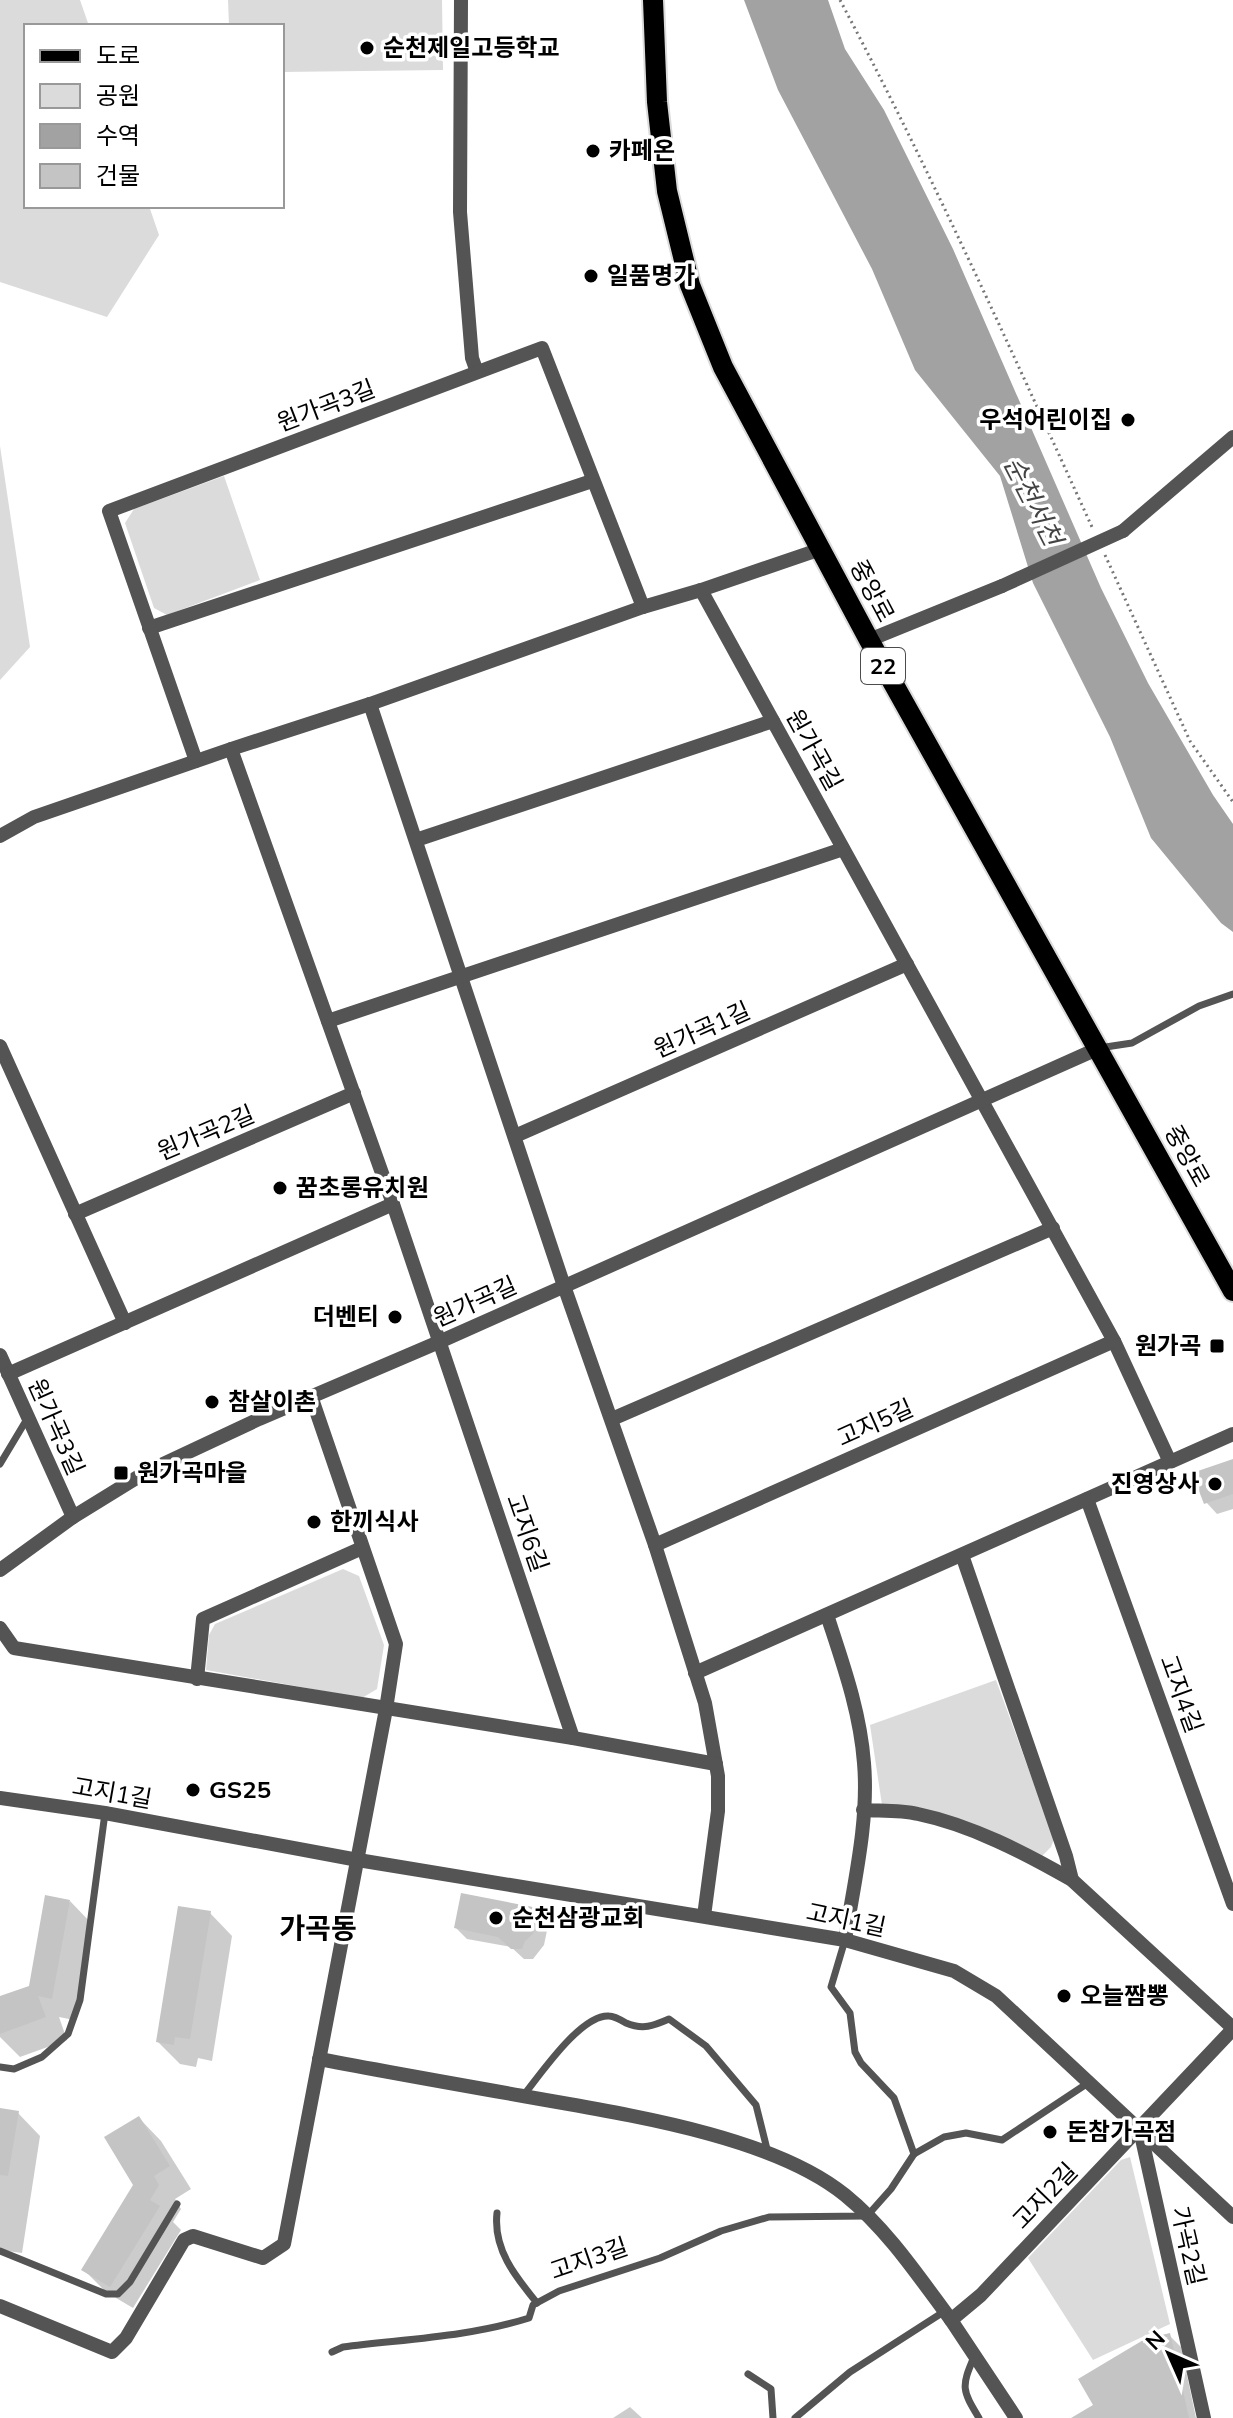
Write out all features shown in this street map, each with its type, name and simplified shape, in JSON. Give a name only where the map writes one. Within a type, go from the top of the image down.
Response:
[{"type":"main road","name":"중앙로","points":[[653,0],[657,102],[667,191],[690,285],[723,367],[869,640],[1233,1291]]},
{"type":"street","points":[[461,0],[460,212],[472,358],[477,372]]},
{"type":"street","name":"원가곡3길","points":[[196,761],[109,511],[542,348],[643,607]]},
{"type":"street","points":[[869,640],[1002,586],[1123,531],[1233,437]]},
{"type":"street","points":[[149,628],[592,481]]},
{"type":"street","points":[[0,836],[34,817],[370,704],[643,607],[821,549]]},
{"type":"street","name":"원가곡길","points":[[701,590],[982,1099]]},
{"type":"street","points":[[370,704],[564,1286],[655,1545],[705,1703],[716,1764],[718,1811],[704,1916]]},
{"type":"street","points":[[416,840],[773,721]]},
{"type":"street","points":[[231,749],[439,1342]]},
{"type":"street","points":[[328,1021],[843,849]]},
{"type":"street","name":"원가곡1길","points":[[515,1136],[907,964]]},
{"type":"street","points":[[0,1046],[125,1323]]},
{"type":"street","name":"원가곡길","points":[[0,1570],[73,1517],[146,1472],[1097,1049]]},
{"type":"street","name":"원가곡2길","points":[[75,1214],[354,1093]]},
{"type":"street","points":[[982,1099],[1114,1341],[1170,1462]]},
{"type":"street","points":[[8,1374],[393,1204]]},
{"type":"street","points":[[612,1419],[1053,1228]]},
{"type":"street","name":"고지5길","points":[[655,1545],[1114,1341]]},
{"type":"street","name":"고지6길","points":[[439,1342],[573,1738]]},
{"type":"street","name":"원가곡3길","points":[[0,1355],[73,1517]]},
{"type":"street","points":[[0,2306],[112,2352],[126,2338],[184,2240],[193,2236],[263,2258],[284,2244],[396,1644],[311,1396]]},
{"type":"street","points":[[695,1673],[1233,1434]]},
{"type":"street","name":"고지4길","points":[[1087,1499],[1233,1904]]},
{"type":"street","points":[[197,1679],[203,1619],[362,1548]]},
{"type":"street","points":[[962,1555],[1072,1880]]},
{"type":"street","points":[[827,1615],[859,1725],[864,1767],[863,1810],[845,1940]]},
{"type":"street","points":[[0,1628],[14,1648],[716,1764]]},
{"type":"street","name":"고지1길","points":[[0,1798],[105,1813],[358,1860],[845,1940],[954,1971],[996,1996],[1233,2217]]},
{"type":"street","points":[[863,1810],[916,1814],[948,1822],[1041,1862],[1072,1880],[1233,2029]]},
{"type":"street","name":"고지2길","points":[[948,2315],[981,2295],[1233,2029]]},
{"type":"street","points":[[319,2059],[587,2107],[705,2133],[768,2153],[809,2171],[845,2194],[867,2216],[948,2315],[1016,2418]]},
{"type":"street","name":"가곡2길","points":[[1140,2130],[1204,2418]]},
{"type":"lane","points":[[1097,1049],[1132,1043],[1199,1006],[1233,994]]},
{"type":"lane","points":[[0,1464],[27,1419]]},
{"type":"lane","points":[[0,2067],[14,2069],[42,2057],[68,2034],[80,2000],[105,1813]]},
{"type":"lane","points":[[845,1940],[831,1987],[850,2013],[855,2052],[861,2063],[894,2098],[914,2154]]},
{"type":"lane","points":[[523,2096],[571,2038],[593,2018],[610,2016],[635,2026],[650,2027],[669,2019],[706,2046],[756,2105],[768,2153]]},
{"type":"lane","points":[[867,2216],[891,2189],[914,2154],[944,2137],[966,2133],[1002,2140],[1090,2082]]},
{"type":"lane","points":[[0,2251],[106,2294],[118,2294],[130,2282],[177,2204]]},
{"type":"lane","points":[[497,2213],[495,2227],[501,2250],[537,2303]]},
{"type":"lane","name":"고지3길","points":[[332,2352],[343,2347],[434,2338],[514,2323],[529,2318],[537,2303],[559,2291],[660,2258],[721,2231],[769,2217],[867,2216]]},
{"type":"lane","points":[[795,2418],[850,2372],[948,2315]]},
{"type":"lane","points":[[975,2355],[963,2388],[979,2418]]},
{"type":"lane","points":[[748,2374],[771,2389],[773,2418]]},
{"type":"path","points":[[840,0],[989,302],[1093,528]]},
{"type":"path","points":[[1099,543],[1190,741],[1233,802]]},
{"type":"green space","points":[[0,0],[80,0],[88,24],[24,24],[24,208],[150,208],[159,235],[107,317],[0,282]]},
{"type":"green space","name":"순천제일고등학교","points":[[228,0],[442,0],[443,70],[284,72],[284,24],[229,24]]},
{"type":"green space","points":[[0,446],[30,647],[0,680]]},
{"type":"green space","points":[[224,476],[260,580],[167,615],[154,608],[125,523],[134,509]]},
{"type":"green space","points":[[343,1569],[359,1576],[384,1645],[377,1689],[362,1698],[206,1670],[209,1635],[215,1624]]},
{"type":"green space","points":[[996,1680],[1054,1839],[1041,1857],[882,1805],[870,1725]]},
{"type":"green space","points":[[1130,2157],[1170,2324],[1093,2360],[1028,2258],[1121,2160]]},
{"type":"water","name":"순천서천","points":[[744,0],[828,0],[845,49],[884,110],[953,249],[1101,588],[1148,683],[1233,824],[1233,932],[1221,923],[1151,838],[1110,737],[1033,583],[1000,476],[915,370],[872,269],[778,90]]},
{"type":"building","name":"진영상사","points":[[1233,1459],[1233,1494],[1204,1504],[1192,1473]]},
{"type":"building","name":"순천삼광교회","points":[[461,1893],[538,1908],[533,1934],[522,1949],[511,1949],[498,1937],[454,1928]]},
{"type":"building","points":[[45,1895],[70,1900],[52,1999],[38,1996],[46,2017],[0,2034],[0,1996],[29,1986]]},
{"type":"building","points":[[178,1906],[211,1911],[190,2039],[175,2037],[174,2045],[156,2042]]},
{"type":"building","points":[[0,2108],[19,2111],[8,2176],[0,2175]]},
{"type":"building","points":[[139,2116],[170,2166],[154,2176],[159,2185],[150,2200],[160,2206],[110,2287],[81,2270],[133,2185],[104,2137]]},
{"type":"building","points":[[1170,2333],[1189,2418],[1071,2418],[1093,2405],[1078,2379],[1145,2339]]},
{"type":"place","name":"순천제일고등학교","points":[[367,48]]},
{"type":"place","name":"카페온","points":[[593,151]]},
{"type":"place","name":"일품명가","points":[[591,276]]},
{"type":"place","name":"우석어린이집","points":[[1128,420]]},
{"type":"place","name":"꿈초롱유치원","points":[[280,1188]]},
{"type":"place","name":"더벤티","points":[[395,1317]]},
{"type":"place","name":"원가곡","points":[[1217,1346]]},
{"type":"place","name":"참살이촌","points":[[212,1402]]},
{"type":"place","name":"원가곡마을","points":[[121,1473]]},
{"type":"place","name":"진영상사","points":[[1215,1484]]},
{"type":"place","name":"한끼식사","points":[[314,1522]]},
{"type":"place","name":"GS25","points":[[193,1790]]},
{"type":"place","name":"순천삼광교회","points":[[496,1918]]},
{"type":"place","name":"오늘짬뽕","points":[[1064,1996]]},
{"type":"place","name":"돈참가곡점","points":[[1050,2132]]},
{"type":"district","name":"가곡동","points":[[318,1928]]}]
